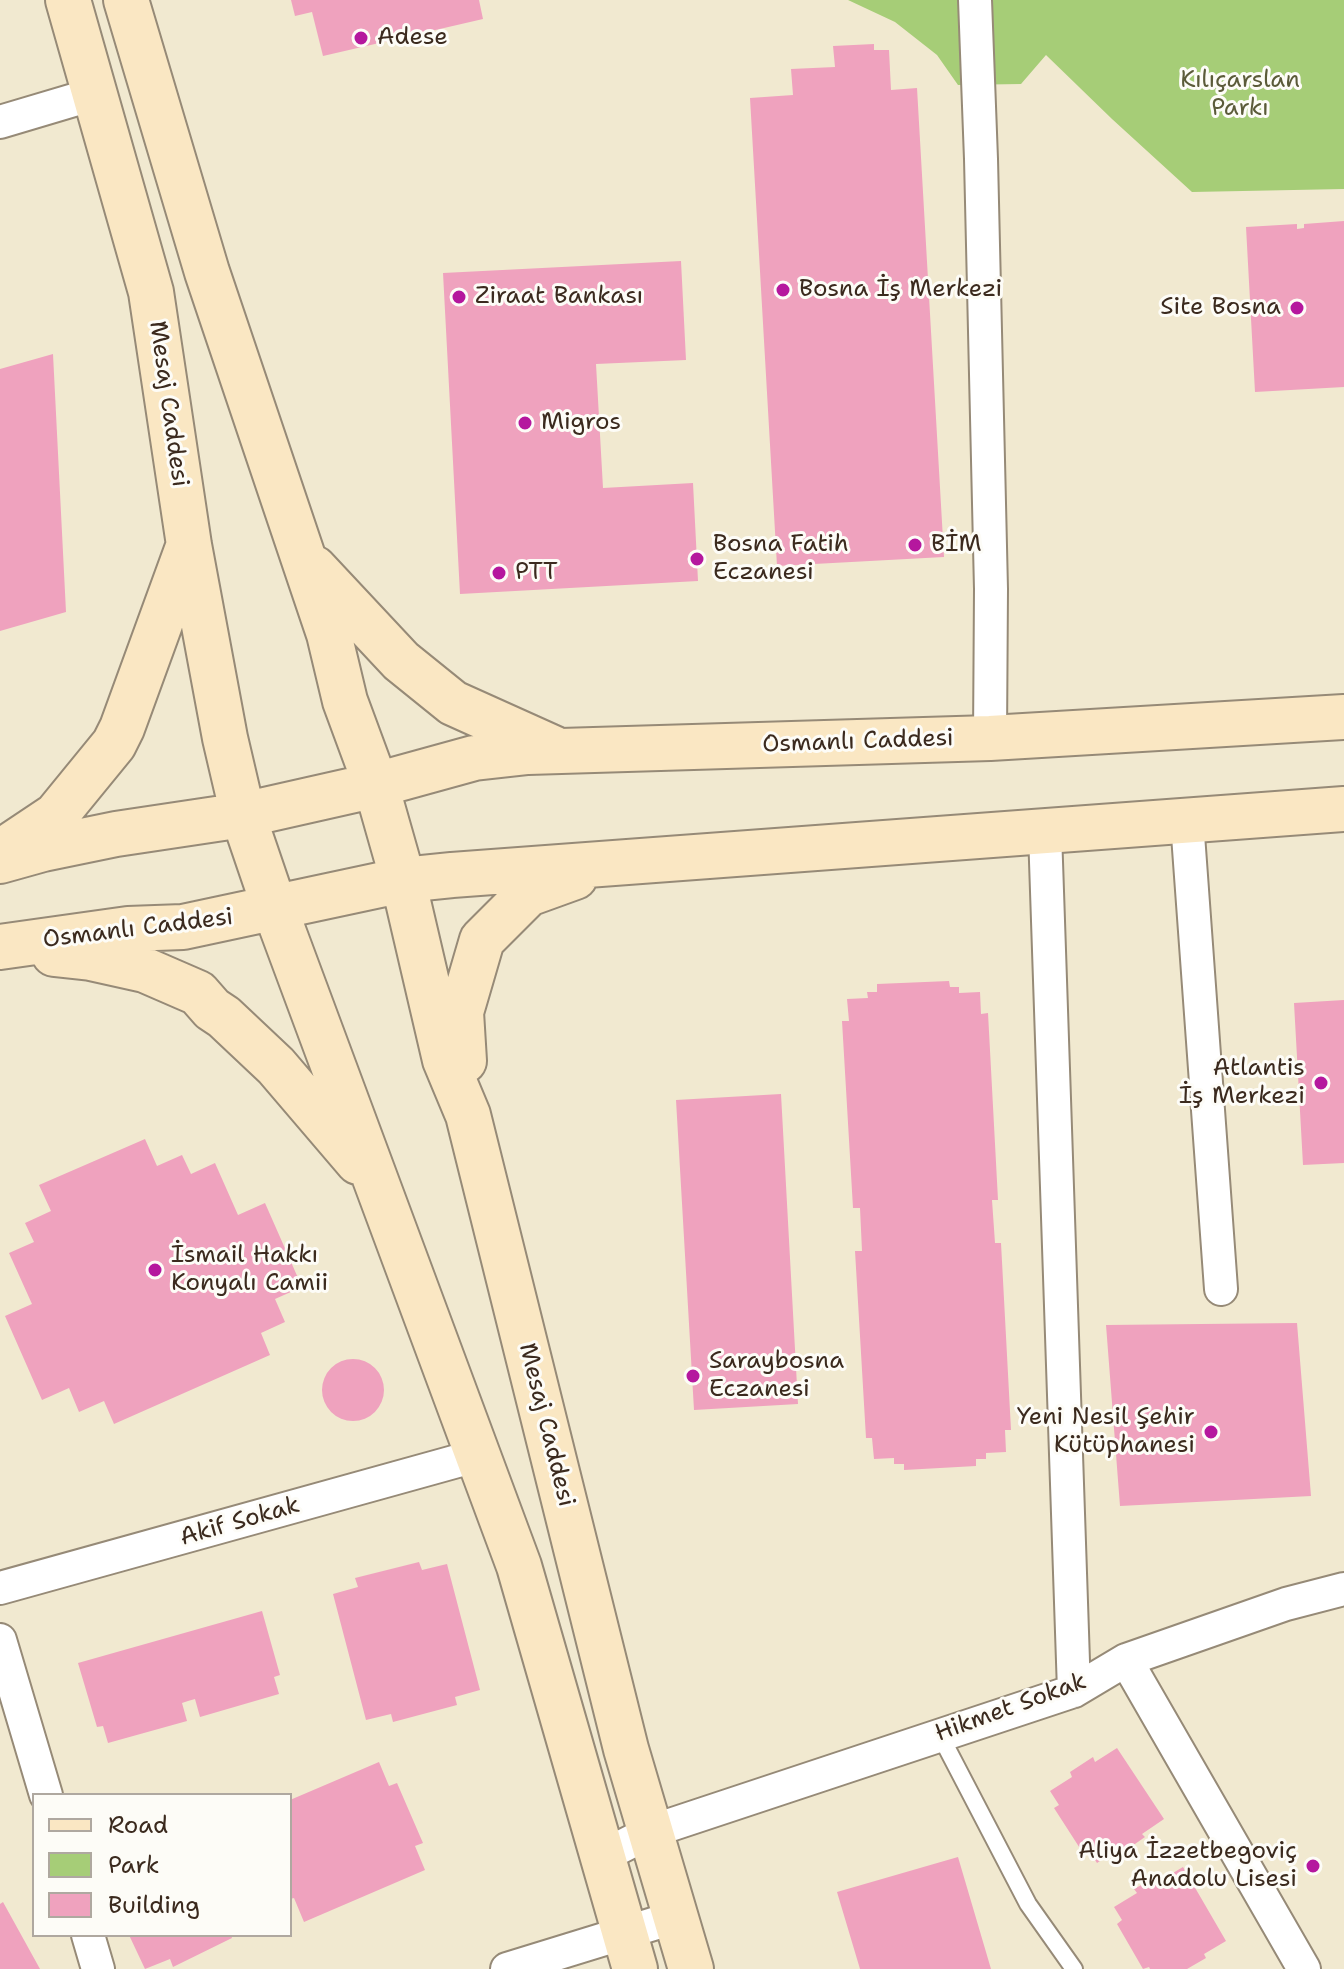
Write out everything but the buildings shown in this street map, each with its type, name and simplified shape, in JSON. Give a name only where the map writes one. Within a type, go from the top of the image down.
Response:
[{"type":"street","name":"Mesaj Caddesi","points":[[68,0],[151,292],[189,545],[219,711],[243,815],[275,909]]},
{"type":"street","points":[[126,0],[207,272],[305,559],[329,634],[345,701],[376,785]]},
{"type":"street","points":[[975,0],[991,589],[990,738]]},
{"type":"street","points":[[0,122],[94,94]]},
{"type":"street","points":[[0,852],[56,815],[114,744],[189,545]]},
{"type":"street","points":[[305,559],[401,661],[453,703],[558,751]]},
{"type":"street","name":"Osmanlı Caddesi","points":[[243,815],[376,785],[474,758],[558,751],[990,738],[1344,717]]},
{"type":"street","name":"Mesaj Caddesi","points":[[376,785],[403,880],[445,1060],[468,1115],[626,1749],[691,1969]]},
{"type":"street","points":[[403,880],[1344,809]]},
{"type":"street","points":[[0,861],[116,834],[243,815]]},
{"type":"street","points":[[1187,821],[1221,1289]]},
{"type":"street","points":[[1045,832],[1074,1691]]},
{"type":"street","points":[[468,1115],[461,1012],[482,940],[528,894],[613,863]]},
{"type":"street","name":"Osmanlı Caddesi","points":[[0,949],[128,929],[183,927],[403,880]]},
{"type":"street","points":[[275,909],[519,1566],[630,1951]]},
{"type":"street","points":[[0,949],[91,958],[145,970],[198,993],[276,1066],[379,1187]]},
{"type":"street","name":"Akif Sokak","points":[[0,1588],[479,1455]]},
{"type":"street","name":"Hikmet Sokak","points":[[603,1856],[652,1831],[1074,1691],[1126,1660],[1286,1604],[1344,1589]]},
{"type":"street","points":[[0,1640],[45,1793]]},
{"type":"street","points":[[1126,1660],[1304,1969]]},
{"type":"street","points":[[507,1969],[630,1951],[676,1917]]},
{"type":"street","points":[[89,1937],[98,1969]]},
{"type":"lane","points":[[940,1735],[1028,1904],[1074,1969]]},
{"type":"green space","name":"Kılıçarslan Parkı","points":[[848,0],[1344,0],[1344,189],[1192,192],[1046,55],[1021,84],[958,85],[937,55],[895,22]]},
{"type":"place","name":"Adese","points":[[361,38]]},
{"type":"place","name":"Bosna İş Merkezi","points":[[783,290]]},
{"type":"place","name":"Ziraat Bankası","points":[[459,297]]},
{"type":"place","name":"Site Bosna","points":[[1297,308]]},
{"type":"place","name":"Migros","points":[[525,423]]},
{"type":"place","name":"BİM","points":[[915,545]]},
{"type":"place","name":"Bosna Fatih Eczanesi","points":[[697,559]]},
{"type":"place","name":"PTT","points":[[499,573]]},
{"type":"place","name":"Atlantis İş Merkezi","points":[[1321,1083]]},
{"type":"place","name":"İsmail Hakkı Konyalı Camii","points":[[155,1270]]},
{"type":"place","name":"Saraybosna Eczanesi","points":[[693,1376]]},
{"type":"place","name":"Yeni Nesil Şehir Kütüphanesi","points":[[1211,1432]]},
{"type":"place","name":"Aliya İzzetbegoviç Anadolu Lisesi","points":[[1313,1866]]}]
